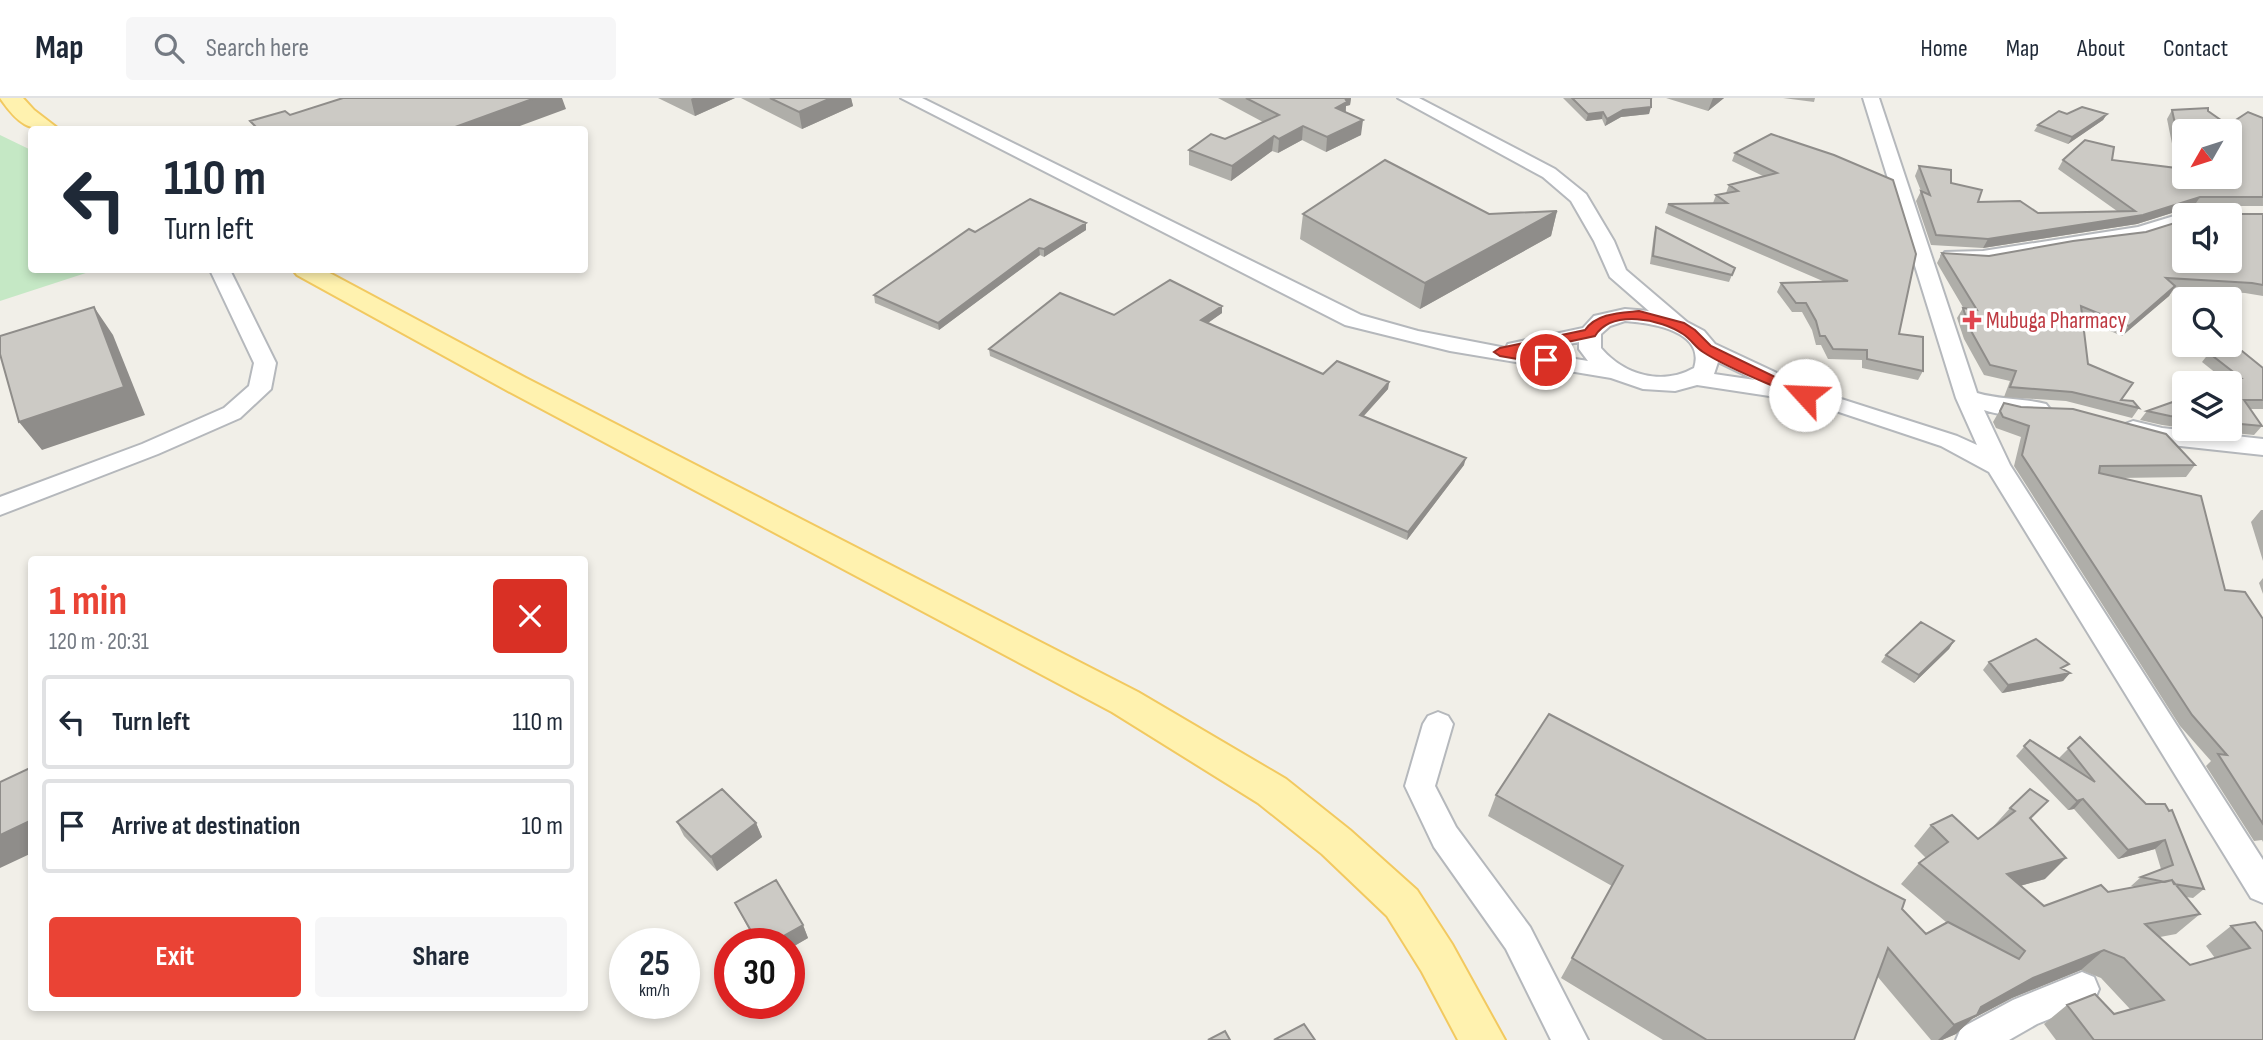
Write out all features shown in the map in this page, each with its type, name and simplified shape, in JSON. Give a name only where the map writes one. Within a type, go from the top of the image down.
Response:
[{"type":"main road","points":[[10,98],[26,115],[43,126]]},
{"type":"main road","points":[[312,273],[516,384],[1125,702],[1272,791],[1336,842],[1402,903],[1437,958],[1482,1040]]},
{"type":"street","points":[[909,98],[1353,320],[1393,333],[1616,372],[1658,384],[1686,382],[1696,378],[1708,365],[1706,348]]},
{"type":"street","points":[[1406,98],[1549,173],[1579,198],[1592,218],[1617,273],[1679,326]]},
{"type":"street","points":[[1871,98],[1923,253],[1967,398],[1998,466],[2263,888]]},
{"type":"street","points":[[1923,253],[1983,257],[2067,242],[2140,233],[2172,223]]},
{"type":"street","points":[[0,506],[150,449],[220,418],[232,412],[260,389],[265,363],[220,273]]},
{"type":"street","points":[[1616,372],[1604,365],[1590,349],[1617,273]]},
{"type":"street","points":[[1500,352],[1639,315],[1679,326],[1691,332],[1706,348],[1805,395],[1949,441],[1998,466]]},
{"type":"street","points":[[1696,378],[1805,395]]},
{"type":"street","points":[[1967,398],[2014,409],[2065,411]]},
{"type":"street","points":[[2117,425],[2162,436],[2263,447]]},
{"type":"street","points":[[1438,724],[1420,786],[1445,837],[1518,938],[1570,1040]]},
{"type":"street","points":[[1974,1040],[2025,1012],[2082,989]]},
{"type":"green space","points":[[0,135],[28,149],[28,273],[86,273],[0,301]]},
{"type":"building","points":[[343,98],[535,98],[458,126],[255,126],[250,121],[285,111],[290,115]]},
{"type":"building","points":[[770,98],[831,98],[799,112]]},
{"type":"building","points":[[1246,98],[1345,98],[1347,102],[1336,108],[1363,120],[1327,137],[1303,126],[1279,139],[1274,136],[1232,166],[1189,150],[1211,134],[1225,139],[1279,115]]},
{"type":"building","points":[[1572,98],[1651,98],[1651,107],[1623,110],[1607,119],[1603,112],[1588,114]]},
{"type":"building","points":[[2082,107],[2107,114],[2072,137],[2038,125],[2059,111],[2067,114]]},
{"type":"building","points":[[2208,108],[2208,111],[2219,119],[2174,119],[2172,110]]},
{"type":"building","points":[[2248,112],[2263,118],[2263,197],[2200,197],[2172,203],[2172,206],[2143,215],[1988,239],[1936,235],[1921,191],[1930,195],[1919,166],[1951,170],[1951,183],[1982,190],[1978,202],[2020,201],[2038,213],[2135,211],[2063,160],[2085,140],[2114,147],[2112,160],[2172,168],[2172,189],[2242,189],[2242,119],[2237,119]]},
{"type":"building","points":[[1771,134],[1834,155],[1893,180],[1916,254],[1899,334],[1923,337],[1923,371],[1867,359],[1867,350],[1833,349],[1825,336],[1820,336],[1816,321],[1806,303],[1796,303],[1781,283],[1848,281],[1668,204],[1727,203],[1716,195],[1738,191],[1729,185],[1777,173],[1735,153]]},
{"type":"building","points":[[1385,160],[1489,214],[1557,211],[1425,283],[1303,214]]},
{"type":"building","points":[[1030,199],[1086,223],[1044,249],[1039,248],[938,323],[874,295],[969,229],[975,232]]},
{"type":"building","points":[[2242,214],[2263,214],[2263,285],[2166,278],[2175,286],[2129,326],[2081,306],[2088,364],[2133,383],[2121,400],[2133,401],[2139,408],[2072,392],[2010,387],[2016,371],[1990,365],[1970,329],[1963,308],[1977,310],[1942,253],[1989,256],[2073,241],[2146,232],[2172,224],[2172,273],[2242,273]]},
{"type":"building","points":[[1656,227],[1735,268],[1732,275],[1653,256]]},
{"type":"building","points":[[1170,280],[1222,306],[1201,320],[1323,374],[1337,361],[1389,382],[1360,415],[1466,458],[1408,532],[989,349],[1060,293],[1114,315]]},
{"type":"building","points":[[94,307],[124,387],[19,422],[0,354],[0,336]]},
{"type":"building","points":[[2242,351],[2263,368],[2263,400],[2244,400],[2262,426],[2242,424],[2242,371],[2232,371],[2214,357],[2242,357]]},
{"type":"building","points":[[2172,402],[2172,416],[2147,411]]},
{"type":"building","points":[[2004,403],[2021,407],[2073,409],[2166,434],[2195,465],[2100,466],[2099,473],[2201,496],[2225,590],[2245,592],[2263,619],[2263,824],[2218,754],[2227,755],[2192,715],[2022,455],[2029,426],[2003,417],[2000,411]]},
{"type":"building","points":[[1921,622],[1954,641],[1919,675],[1886,655]]},
{"type":"building","points":[[2036,639],[2069,664],[2061,668],[2070,673],[2008,685],[1989,662]]},
{"type":"building","points":[[1549,714],[1905,900],[1902,909],[1926,934],[1948,922],[2019,959],[2025,951],[1919,863],[1948,842],[1931,825],[1952,815],[1978,839],[2015,811],[2010,808],[2030,789],[2048,801],[2030,818],[2066,858],[2007,874],[2044,906],[2101,885],[2108,892],[2172,880],[2200,914],[2145,924],[2190,965],[2250,948],[2231,926],[2255,922],[2263,932],[2263,1040],[2094,1040],[2067,1005],[2095,994],[2114,1014],[2164,1000],[2124,958],[2104,950],[2033,978],[1981,1007],[1977,1015],[1954,1025],[1888,948],[1854,1040],[1707,1040],[1572,958],[1623,866],[1496,795]]},
{"type":"building","points":[[2080,737],[2146,804],[2165,804],[2169,811],[2172,810],[2204,889],[2174,884],[2172,880],[2165,882],[2141,877],[2173,865],[2165,840],[2128,850],[2083,799],[2077,801],[2024,746],[2030,740],[2095,782],[2068,748]]},
{"type":"building","points":[[28,769],[28,822],[0,835],[0,782]]},
{"type":"building","points":[[722,789],[756,823],[711,857],[677,822]]},
{"type":"building","points":[[776,880],[803,925],[798,928],[749,928],[735,903]]},
{"type":"building","points":[[1304,1024],[1315,1040],[1274,1040]]},
{"type":"building","points":[[1225,1031],[1230,1040],[1208,1040]]},
{"type":"place","name":"Mubuga Pharmacy","points":[[1972,320]]},
{"type":"route","points":[[1546,360],[1500,352],[1590,333],[1594,326],[1602,321],[1625,315],[1639,315],[1679,326],[1691,332],[1706,348],[1805,395]]}]
